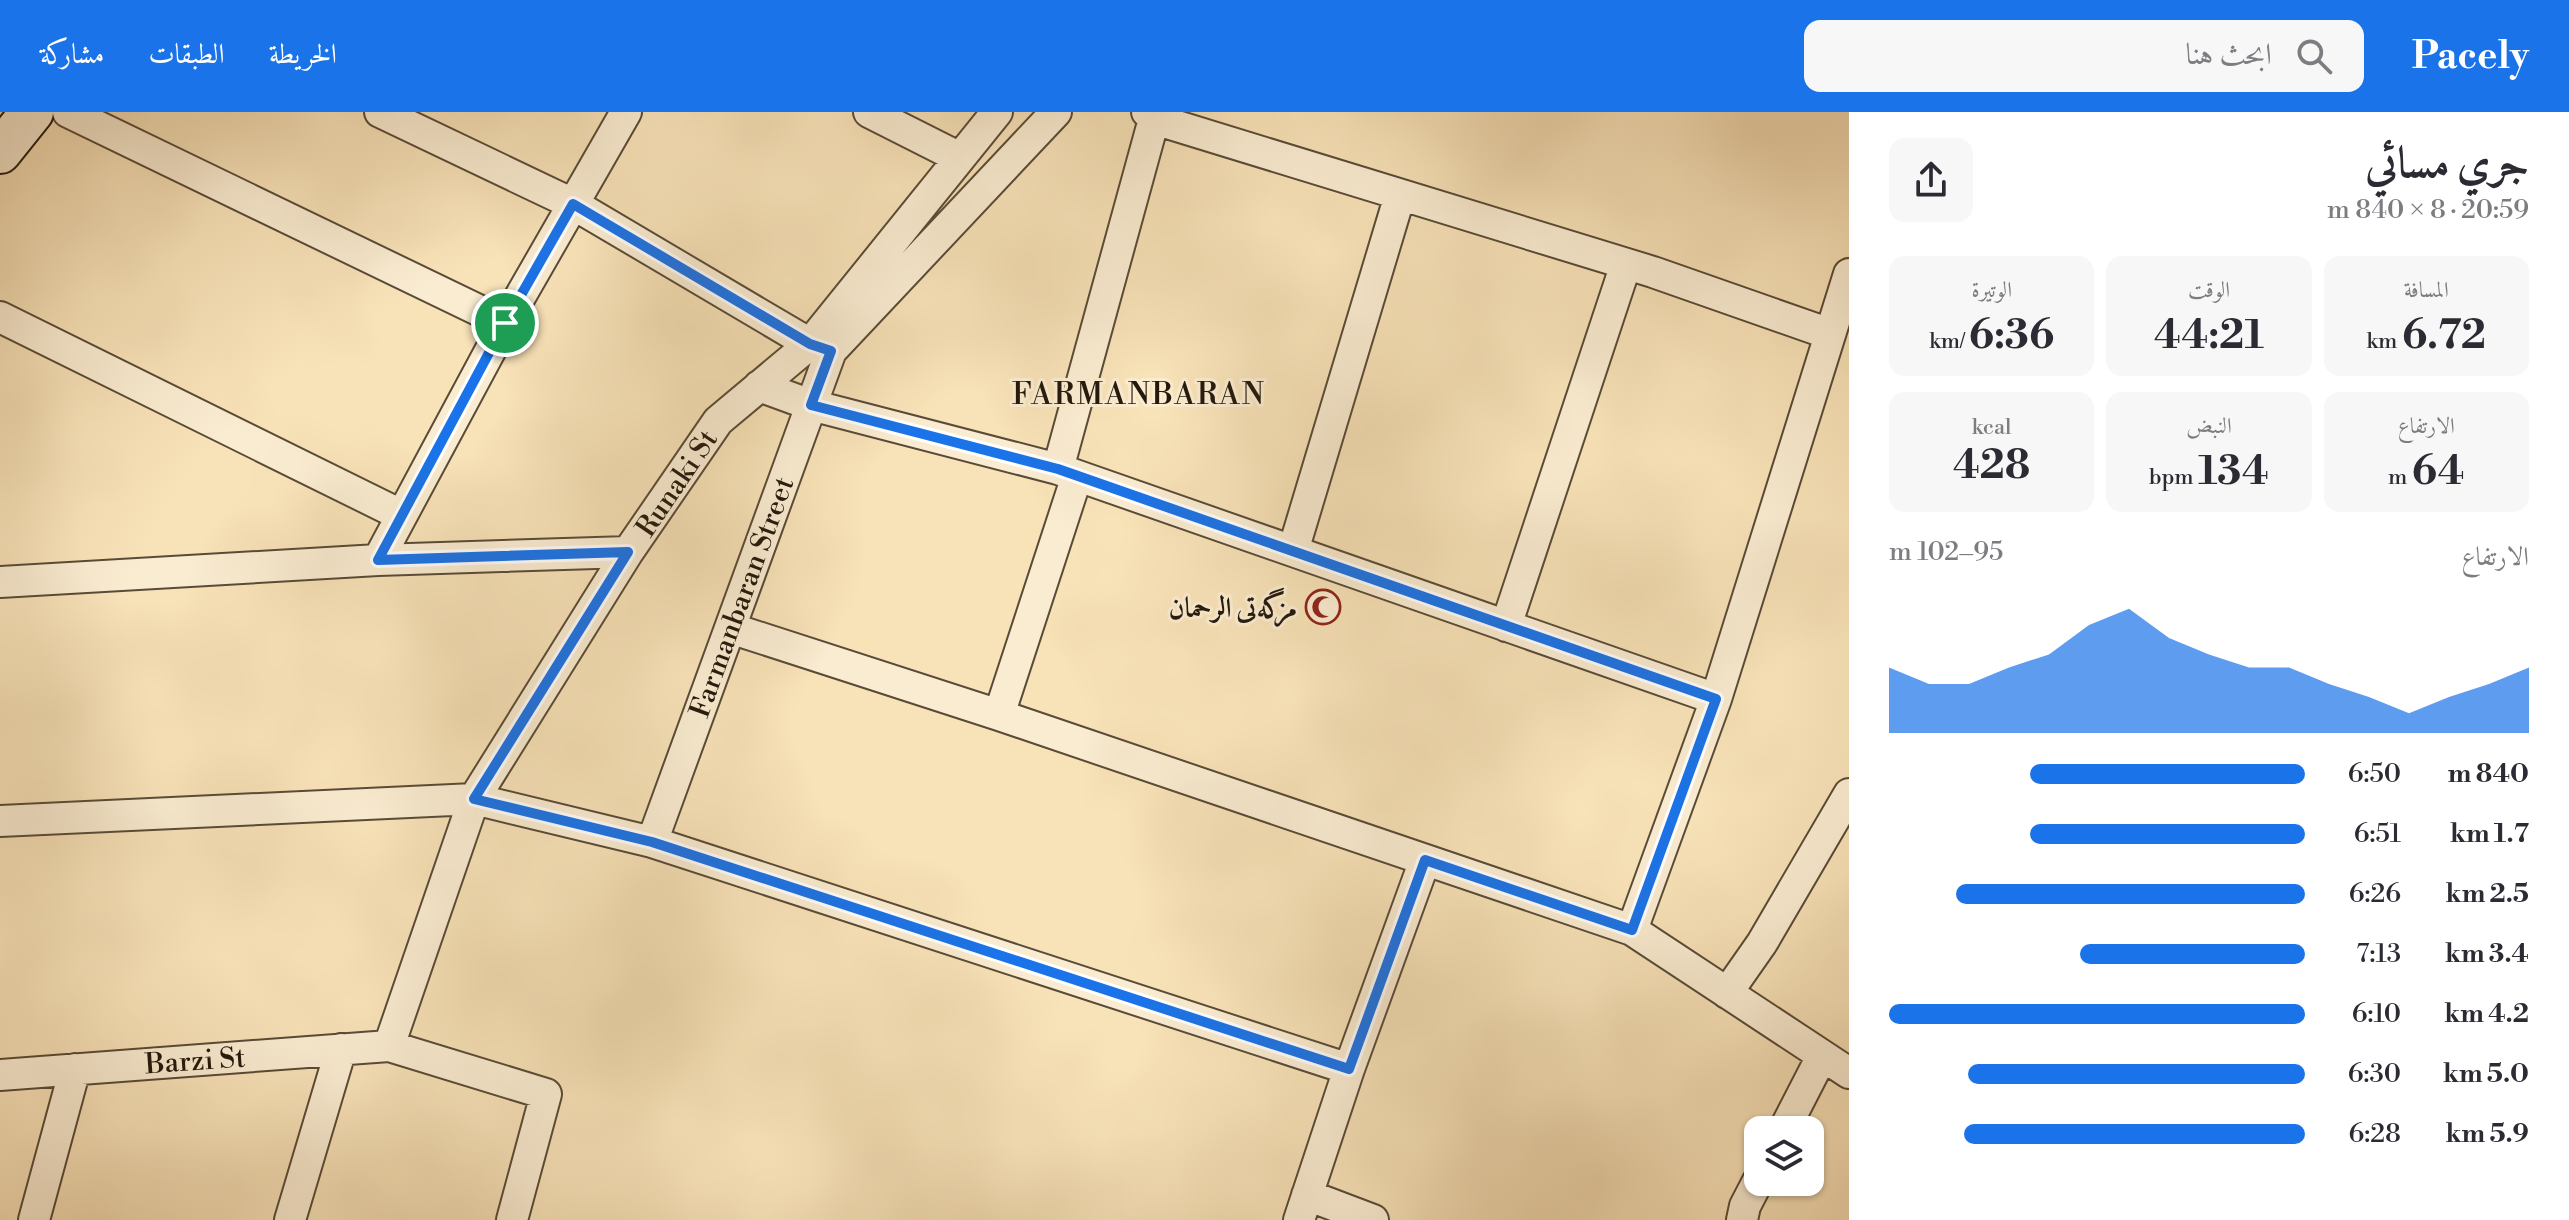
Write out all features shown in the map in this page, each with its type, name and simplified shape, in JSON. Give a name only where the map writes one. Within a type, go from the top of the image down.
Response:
[{"type":"main road","points":[[0,152],[32,112]]},
{"type":"street","points":[[68,112],[505,323]]},
{"type":"street","points":[[380,112],[573,204],[820,347]]},
{"type":"street","points":[[378,560],[505,323],[626,112]]},
{"type":"street","points":[[869,112],[960,158]]},
{"type":"street","name":"Runaki St","points":[[820,347],[997,112]]},
{"type":"street","name":"Runaki St","points":[[389,1046],[474,799],[628,552],[718,421],[759,386],[820,347],[1056,112]]},
{"type":"street","points":[[999,715],[1068,473],[1150,116],[1626,264],[1830,334]]},
{"type":"street","points":[[1293,551],[1400,195]]},
{"type":"street","points":[[1506,626],[1626,264]]},
{"type":"street","points":[[1632,930],[1716,699],[1849,274]]},
{"type":"street","points":[[0,317],[401,515]]},
{"type":"street","name":"Farmanbaran Street","points":[[652,842],[811,405],[820,347]]},
{"type":"street","points":[[759,386],[811,405],[1068,473],[1716,699]]},
{"type":"street","points":[[0,582],[378,560],[628,552]]},
{"type":"street","points":[[730,628],[999,715],[1632,930],[1849,1073]]},
{"type":"street","points":[[1727,993],[1762,943],[1849,794]]},
{"type":"street","points":[[0,821],[474,799],[652,842],[1349,1069]]},
{"type":"street","points":[[1373,1220],[1303,1208],[1349,1069],[1425,860]]},
{"type":"street","points":[[389,1046],[546,1094],[512,1220]]},
{"type":"street","name":"Barzi St","points":[[0,1075],[389,1046]]},
{"type":"street","points":[[290,1220],[341,1049]]},
{"type":"street","points":[[1791,1116],[1822,1056]]},
{"type":"street","points":[[34,1220],[75,1069]]},
{"type":"street","points":[[1742,1220],[1750,1196]]},
{"type":"place","name":"مزگەتی الرحمان","points":[[1323,607]]},
{"type":"district","name":"FARMANBARAN","points":[[1139,394]]},
{"type":"route","points":[[573,204],[810,344],[831,351],[811,405],[1058,469],[1716,699],[1632,930],[1425,860],[1349,1069],[652,842],[474,799],[628,552],[378,560],[505,323],[573,204]]}]
